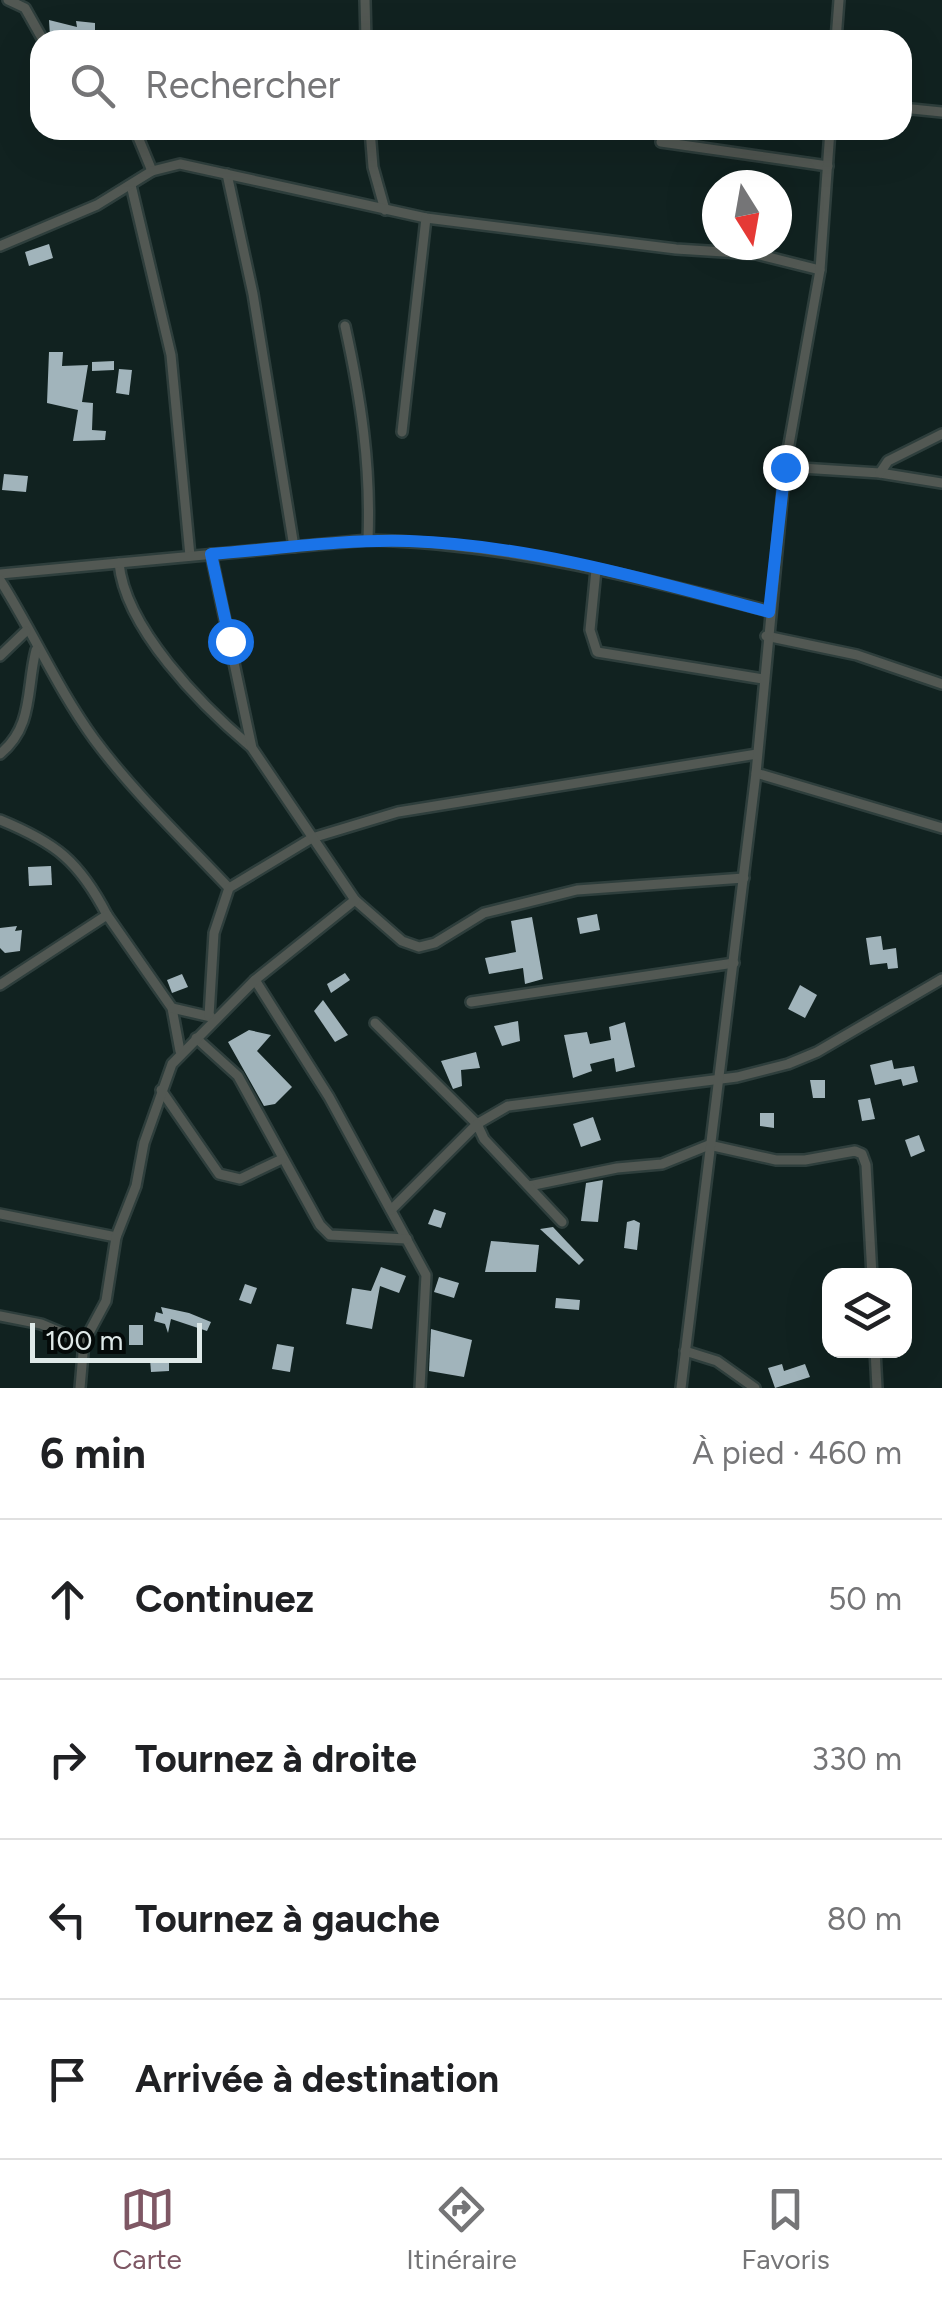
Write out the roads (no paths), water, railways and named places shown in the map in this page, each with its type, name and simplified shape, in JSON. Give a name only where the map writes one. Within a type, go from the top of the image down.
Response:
[{"type":"street","points":[[8,0],[26,8],[38,30]]},
{"type":"street","points":[[364,0],[366,30]]},
{"type":"street","points":[[837,30],[839,0]]},
{"type":"street","points":[[912,109],[942,112]]},
{"type":"street","points":[[139,140],[152,170]]},
{"type":"street","points":[[371,140],[373,167],[385,210]]},
{"type":"street","points":[[682,1388],[716,1080],[756,773],[785,467],[820,270],[829,140]]},
{"type":"street","points":[[661,142],[828,166]]},
{"type":"street","points":[[0,246],[97,205],[152,170],[180,164],[426,218],[676,250],[756,254],[820,270]]},
{"type":"street","points":[[228,174],[253,294],[294,547]]},
{"type":"street","points":[[130,186],[171,355],[190,556]]},
{"type":"street","points":[[402,432],[426,218]]},
{"type":"street","points":[[345,326],[363,410],[370,480],[368,540]]},
{"type":"street","points":[[880,473],[888,461],[942,434]]},
{"type":"street","points":[[785,467],[880,473],[942,483]]},
{"type":"street","points":[[229,888],[136,792],[94,738],[36,650],[0,577],[368,540],[504,552],[769,612]]},
{"type":"street","points":[[211,554],[252,748]]},
{"type":"street","points":[[118,563],[125,598],[148,632],[211,713],[252,748],[355,900],[386,930],[419,947],[436,943],[484,914],[577,890],[744,878]]},
{"type":"street","points":[[596,570],[590,630],[597,652],[763,679]]},
{"type":"street","points":[[0,656],[26,631]]},
{"type":"street","points":[[766,636],[857,655],[942,684]]},
{"type":"street","points":[[0,754],[17,740],[26,718],[36,650]]},
{"type":"street","points":[[213,1018],[214,933],[229,888],[312,838],[398,812],[757,754]]},
{"type":"street","points":[[756,773],[942,828]]},
{"type":"street","points":[[0,820],[58,849],[81,867],[107,915],[172,1008],[180,1051]]},
{"type":"street","points":[[80,1388],[84,1342],[106,1301],[116,1237],[136,1186],[161,1090],[180,1051],[254,980],[355,900]]},
{"type":"street","points":[[0,985],[107,915]]},
{"type":"street","points":[[471,1002],[734,963]]},
{"type":"street","points":[[254,980],[329,1097],[426,1275],[420,1388]]},
{"type":"street","points":[[391,1210],[476,1124],[508,1106],[652,1090],[691,1080],[716,1080],[817,1052],[942,980]]},
{"type":"street","points":[[172,1008],[213,1018]]},
{"type":"street","points":[[375,1024],[476,1124],[562,1222]]},
{"type":"street","points":[[196,1038],[238,1076],[282,1158],[330,1234],[407,1239]]},
{"type":"street","points":[[161,1090],[218,1174],[240,1178],[282,1158]]},
{"type":"street","points":[[529,1186],[617,1168],[662,1164],[709,1145],[776,1160],[862,1154],[866,1165],[872,1268]]},
{"type":"street","points":[[0,1214],[116,1237]]},
{"type":"street","points":[[0,1316],[41,1324],[84,1342]]},
{"type":"street","points":[[685,1352],[717,1361],[755,1388]]},
{"type":"street","points":[[875,1358],[877,1388]]}]
